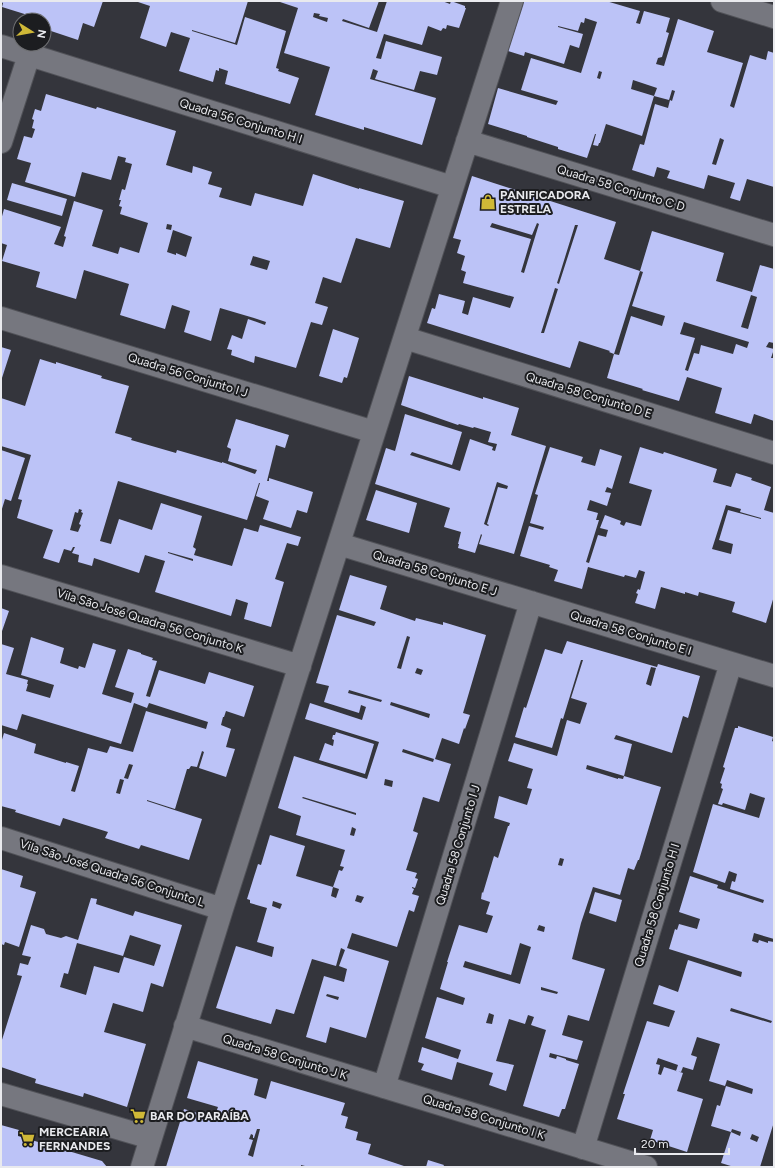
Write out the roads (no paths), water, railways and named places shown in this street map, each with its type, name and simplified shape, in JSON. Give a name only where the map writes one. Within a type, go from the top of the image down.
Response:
[{"type":"street","points":[[142,1167],[222,909],[512,1]]},
{"type":"street","points":[[734,3],[774,17]]},
{"type":"street","name":"Quadra 56 Conjunto H I","points":[[1,46],[452,187]]},
{"type":"street","points":[[1,142],[29,55]]},
{"type":"street","name":"Quadra 58 Conjunto C D","points":[[467,141],[774,235]]},
{"type":"street","name":"Quadra 56 Conjunto I J","points":[[1,318],[374,432]]},
{"type":"street","name":"Quadra 58 Conjunto D E","points":[[405,338],[774,453]]},
{"type":"street","name":"Quadra 58 Conjunto E J","points":[[338,544],[531,602]]},
{"type":"street","name":"Vila São José Quadra 56 Conjunto K","points":[[1,576],[300,666]]},
{"type":"street","name":"Quadra 58 Conjunto E I","points":[[531,602],[774,676]]},
{"type":"street","name":"Quadra 58 Conjunto I J","points":[[384,1087],[531,602]]},
{"type":"street","name":"Quadra 58 Conjunto H I","points":[[583,1148],[731,663]]},
{"type":"street","name":"Vila São José Quadra 56 Conjunto L","points":[[1,838],[222,909]]},
{"type":"street","name":"Quadra 58 Conjunto J K","points":[[185,1026],[384,1087]]},
{"type":"street","name":"Quadra 58 Conjunto I K","points":[[384,1087],[646,1167]]},
{"type":"street","points":[[1,1094],[151,1138]]},
{"type":"place","name":"PANIFICADORA ESTRELA","points":[[488,202]]},
{"type":"place","name":"BAR DO PARAÍBA","points":[[138,1116]]},
{"type":"place","name":"MERCEARIA FERNANDES","points":[[27,1139]]}]
